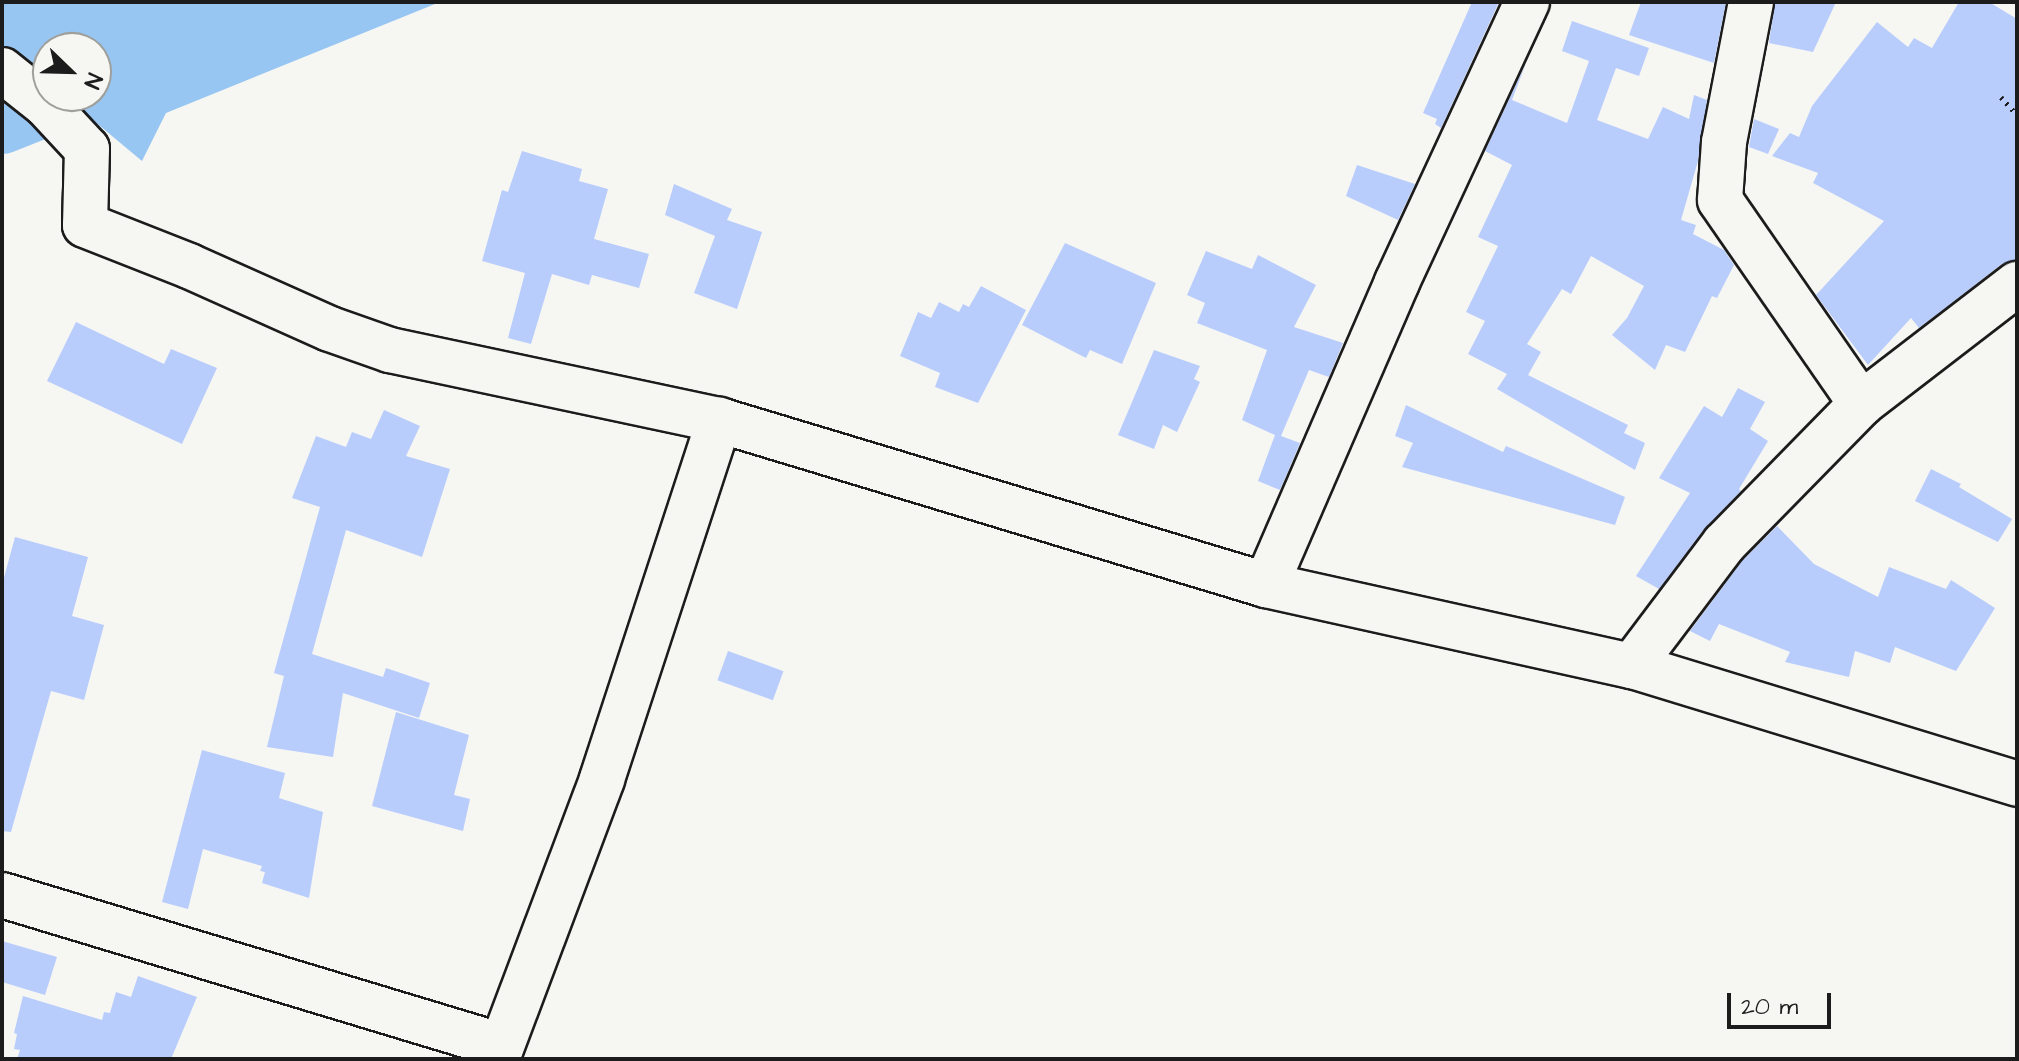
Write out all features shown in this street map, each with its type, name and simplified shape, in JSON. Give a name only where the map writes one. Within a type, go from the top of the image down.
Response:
[{"type":"street","points":[[1266,585],[1397,282],[1527,2]]},
{"type":"street","points":[[1751,2],[1724,142],[1720,200],[1861,404]]},
{"type":"street","points":[[2,70],[46,105],[87,149],[85,225],[330,329],[390,350],[719,420],[1266,585],[1632,666],[2017,784]]},
{"type":"street","points":[[1632,666],[1724,544],[1861,404],[2017,284]]},
{"type":"street","points":[[2,895],[500,1052],[602,779],[719,420]]},
{"type":"path","points":[[2001,97],[2017,115]]},
{"type":"water","points":[[2,2],[440,2],[166,113],[142,161],[83,112],[112,112],[112,32],[32,32],[32,70],[2,45]]},
{"type":"building","points":[[1472,2],[1499,2],[1441,128],[1435,124],[1437,119],[1423,113]]},
{"type":"building","points":[[1641,2],[1726,2],[1714,63],[1629,35]]},
{"type":"building","points":[[1775,2],[1836,2],[1813,52],[1769,43]]},
{"type":"building","points":[[1959,2],[1989,2],[2017,19],[2017,260],[2002,264],[1919,328],[1911,318],[1868,365],[1816,295],[1884,221],[1813,183],[1818,173],[1772,156],[1790,133],[1799,137],[1812,106],[1877,22],[1908,47],[1914,38],[1932,48]]},
{"type":"building","points":[[1572,21],[1649,48],[1639,76],[1616,68],[1597,120],[1648,139],[1663,107],[1689,119],[1694,95],[1707,100],[1698,161],[1681,220],[1696,225],[1693,234],[1724,250],[1734,265],[1717,298],[1712,296],[1685,352],[1666,345],[1655,370],[1612,335],[1627,318],[1644,286],[1591,256],[1571,294],[1562,289],[1527,344],[1541,352],[1528,375],[1628,425],[1624,433],[1645,443],[1635,470],[1497,389],[1507,374],[1468,354],[1485,321],[1466,312],[1498,246],[1478,237],[1512,165],[1485,151],[1526,63],[1512,100],[1567,123],[1589,61],[1562,51]]},
{"type":"building","points":[[1754,119],[1779,129],[1768,154],[1749,147]]},
{"type":"building","points":[[522,151],[582,169],[579,181],[608,189],[594,239],[649,254],[639,288],[592,275],[589,285],[552,274],[531,344],[508,338],[525,273],[482,261],[502,190],[508,192]]},
{"type":"building","points":[[1357,165],[1415,184],[1398,220],[1346,196]]},
{"type":"building","points":[[674,184],[732,209],[727,220],[762,232],[737,309],[694,293],[715,236],[665,215]]},
{"type":"building","points":[[1065,243],[1156,283],[1122,364],[1090,350],[1086,358],[1022,325]]},
{"type":"building","points":[[1206,251],[1252,269],[1258,255],[1316,285],[1294,327],[1343,343],[1329,377],[1309,370],[1281,436],[1300,443],[1280,490],[1258,481],[1275,435],[1242,420],[1267,350],[1197,323],[1205,303],[1187,295]]},
{"type":"building","points":[[981,286],[1026,310],[978,403],[935,387],[940,373],[900,356],[918,312],[931,318],[939,302],[959,312],[963,304],[969,307]]},
{"type":"building","points":[[76,322],[164,364],[171,349],[217,368],[182,444],[47,381]]},
{"type":"building","points":[[1154,350],[1200,366],[1194,379],[1200,382],[1177,432],[1163,425],[1154,449],[1118,435]]},
{"type":"building","points":[[1738,388],[1765,402],[1750,429],[1768,441],[1739,489],[1741,491],[1704,529],[1659,589],[1636,576],[1690,493],[1659,478],[1704,406],[1722,417]]},
{"type":"building","points":[[1406,405],[1503,452],[1506,446],[1625,497],[1615,525],[1402,467],[1413,443],[1395,436]]},
{"type":"building","points":[[384,410],[420,426],[406,456],[450,469],[422,557],[346,530],[312,654],[383,677],[386,668],[430,683],[419,718],[343,693],[333,757],[267,747],[284,676],[274,673],[320,507],[292,498],[316,436],[346,447],[352,432],[371,439]]},
{"type":"building","points":[[1931,469],[1961,484],[1959,487],[2012,519],[1998,542],[1915,501]]},
{"type":"building","points":[[1777,526],[1814,564],[1878,597],[1889,567],[1946,589],[1951,580],[1995,608],[1956,671],[1895,647],[1890,663],[1855,651],[1849,677],[1785,662],[1790,652],[1719,624],[1710,641],[1690,631],[1743,560]]},
{"type":"building","points":[[15,537],[88,557],[72,616],[104,625],[84,700],[51,691],[11,832],[2,831],[2,585]]},
{"type":"building","points":[[728,651],[783,671],[773,700],[717,680]]},
{"type":"building","points":[[396,712],[469,735],[454,795],[470,799],[463,831],[372,806]]},
{"type":"building","points":[[202,750],[285,773],[279,798],[323,812],[309,898],[262,883],[265,872],[260,871],[262,866],[203,849],[188,909],[162,902]]},
{"type":"building","points":[[2,941],[57,957],[45,995],[2,982]]},
{"type":"building","points":[[138,976],[197,997],[171,1059],[17,1059],[20,1050],[14,1049],[17,1034],[14,1033],[23,996],[102,1020],[104,1012],[110,1013],[116,992],[131,997]]},
{"type":"waterway","points":[[2,123],[32,111]]}]
